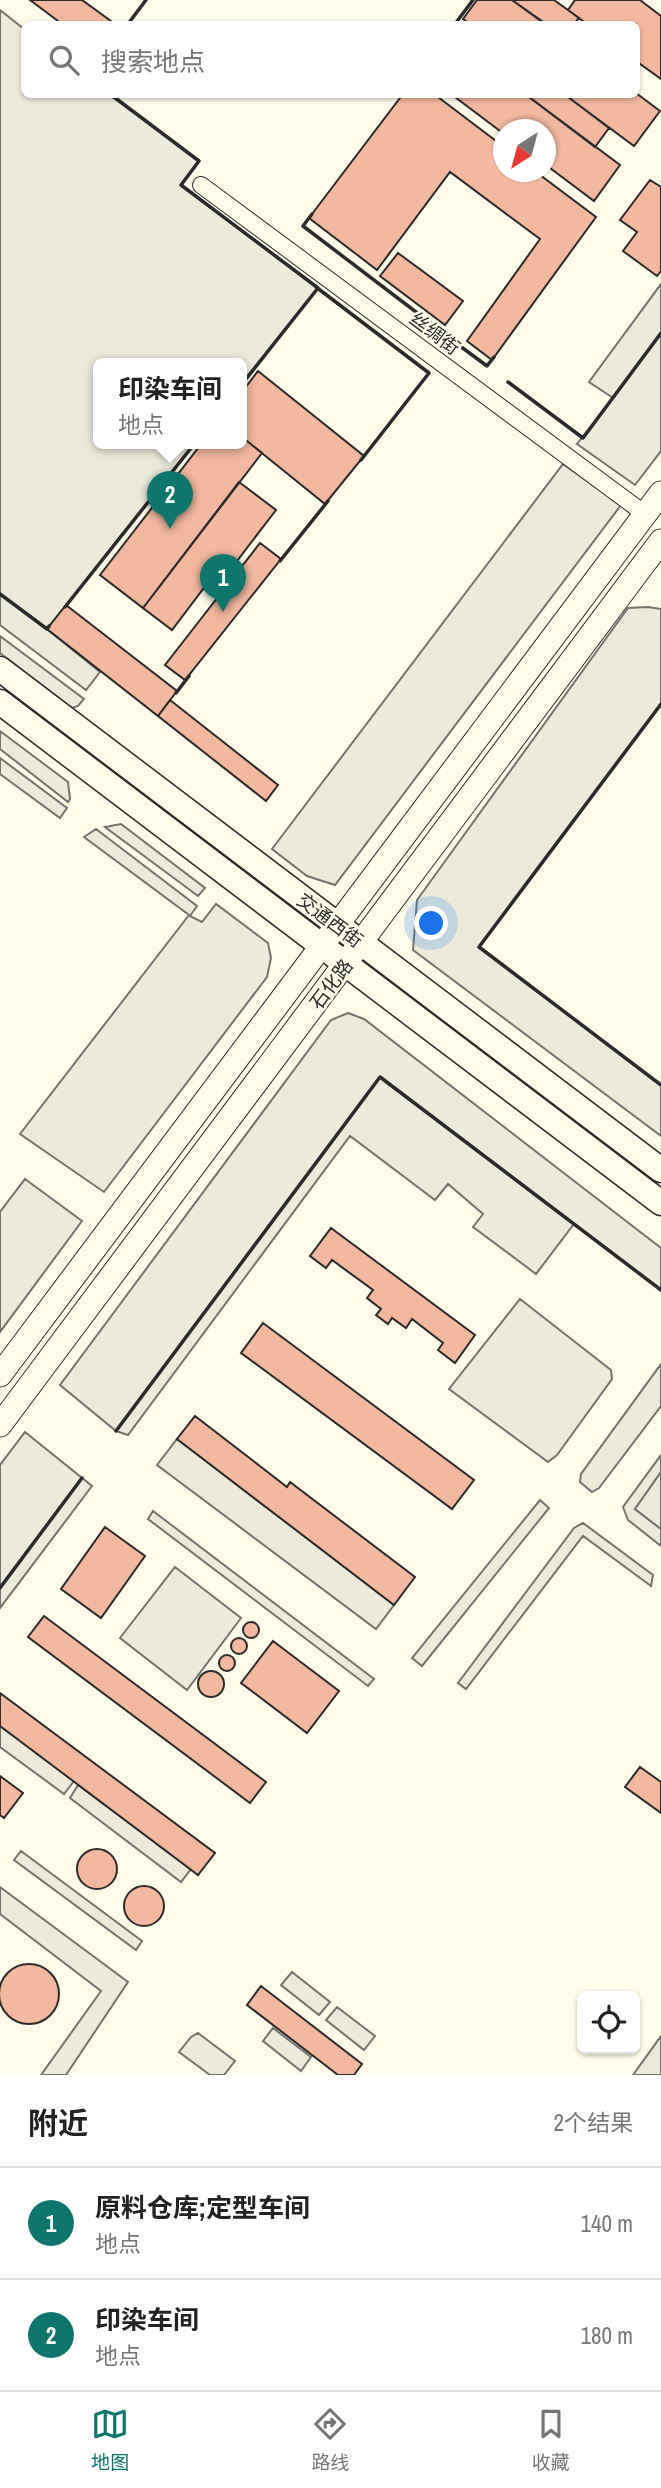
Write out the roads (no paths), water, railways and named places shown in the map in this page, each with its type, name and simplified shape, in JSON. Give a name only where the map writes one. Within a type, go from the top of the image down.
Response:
[{"type":"main road","name":"石化路","points":[[0,1375],[661,493]]},
{"type":"main road","name":"石化路","points":[[0,1425],[661,541]]},
{"type":"main road","name":"交通西街","points":[[0,669],[661,1170]]},
{"type":"main road","name":"交通西街","points":[[0,702],[661,1203]]},
{"type":"street","name":"丝绸街","points":[[201,185],[645,514]]},
{"type":"place","name":"印染车间","points":[[170,529]]},
{"type":"place","name":"原料仓库;定型车间","points":[[223,612]]}]
